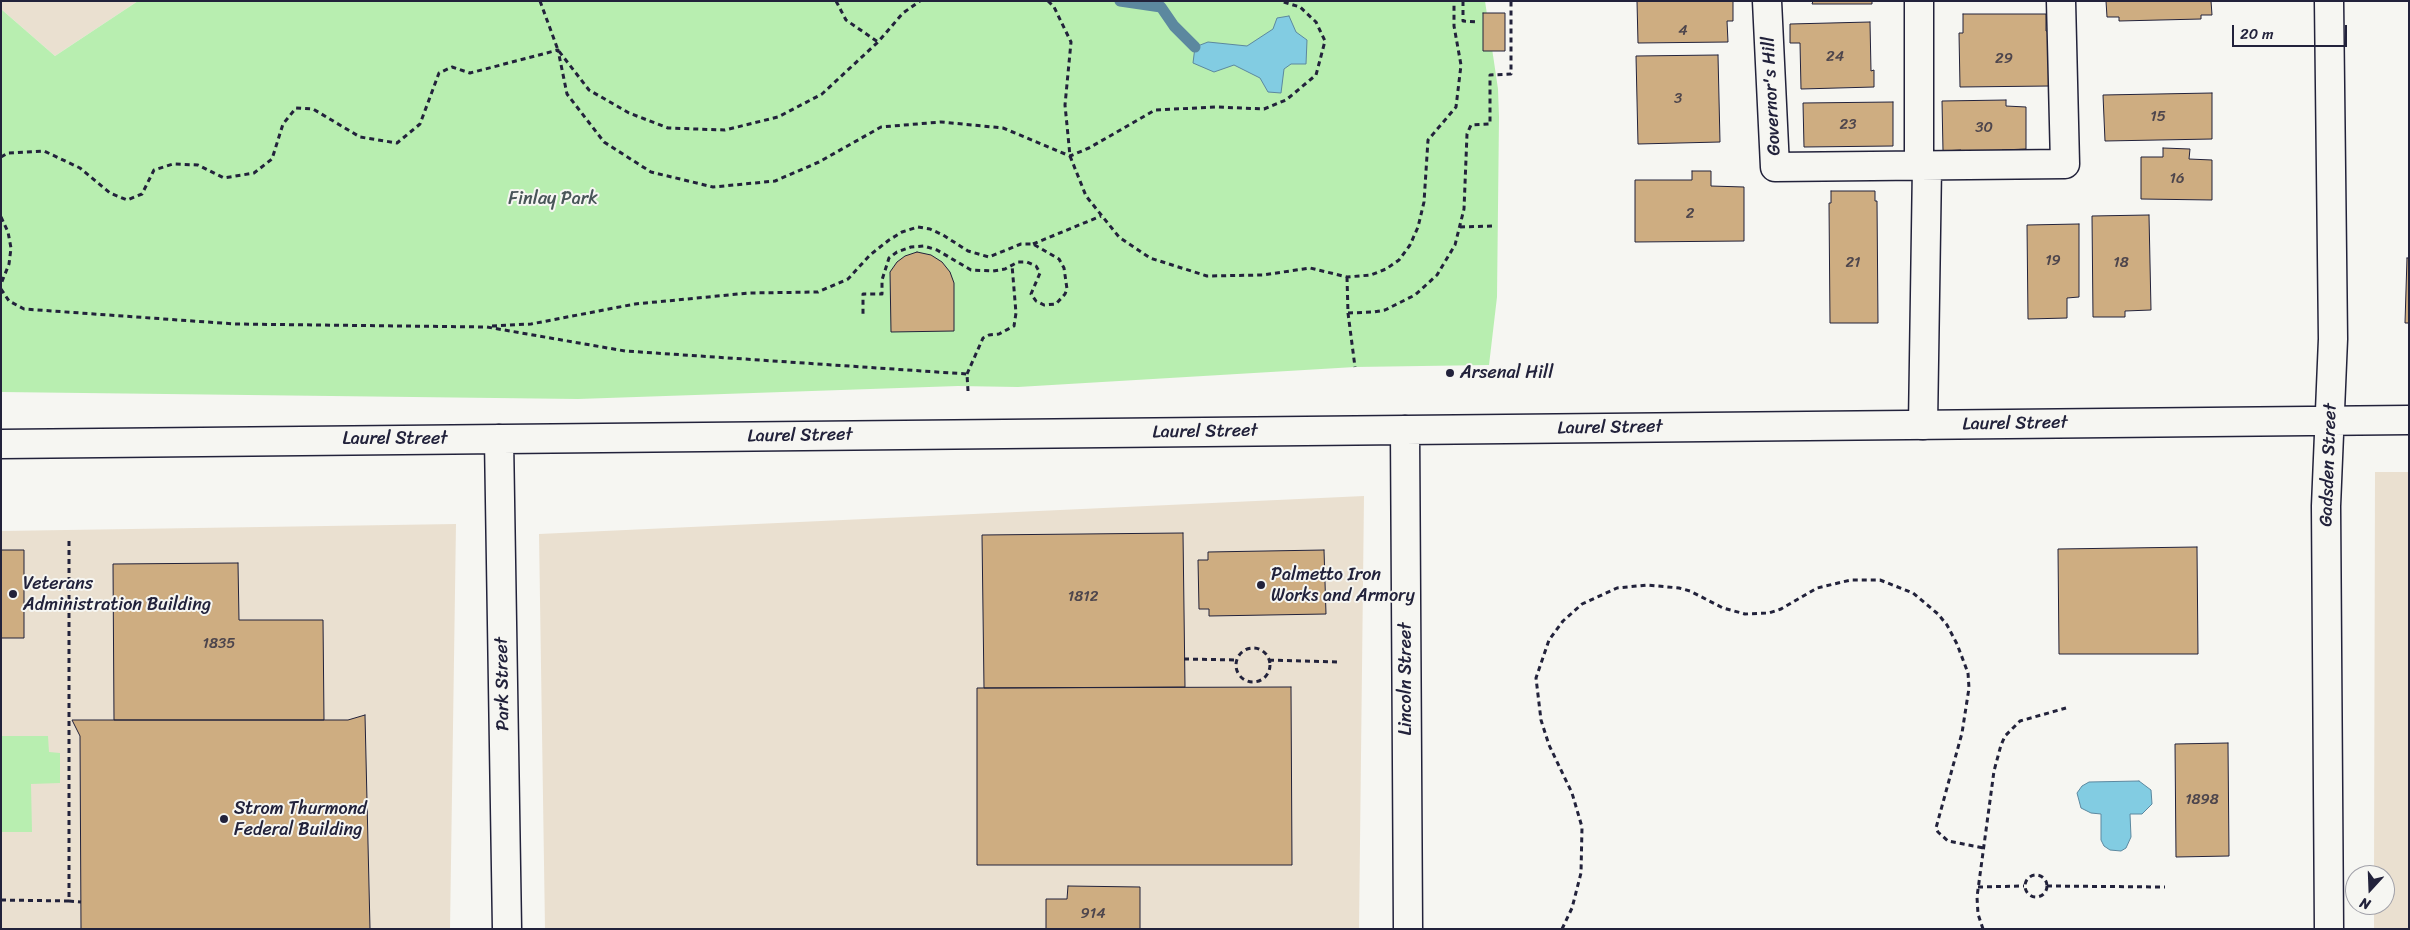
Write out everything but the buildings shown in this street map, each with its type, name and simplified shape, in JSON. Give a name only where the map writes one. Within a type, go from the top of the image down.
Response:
[{"type":"street","name":"Governor's Hill","points":[[1767,1],[1775,167],[2065,164],[2061,1]]},
{"type":"street","points":[[1919,1],[1923,166],[1923,425]]},
{"type":"street","name":"Gadsden Street","points":[[2329,1],[2333,339],[2326,506],[2329,929]]},
{"type":"street","name":"Laurel Street","points":[[1,444],[2409,420]]},
{"type":"street","name":"Lincoln Street","points":[[1405,430],[1408,929]]},
{"type":"street","name":"Park Street","points":[[499,439],[507,929]]},
{"type":"path","points":[[540,1],[558,50],[567,94],[604,142],[650,172],[713,187],[775,181],[819,162],[881,127],[941,122],[1003,128],[1070,156],[1089,148],[1155,110],[1216,107],[1264,109],[1286,100],[1316,75],[1325,40],[1316,22],[1300,7],[1280,1]]},
{"type":"path","points":[[836,1],[846,20],[878,42]]},
{"type":"path","points":[[558,50],[589,90],[629,113],[668,128],[725,130],[778,117],[822,94],[878,42],[903,13],[920,1]]},
{"type":"path","points":[[1048,1],[1054,7],[1071,42],[1065,105],[1070,156],[1086,196],[1119,238],[1150,258],[1206,276],[1263,276],[1310,268],[1347,277],[1371,275],[1386,269],[1399,260],[1410,245],[1418,227],[1424,202],[1428,140],[1456,107],[1461,65],[1454,26],[1454,1]]},
{"type":"path","points":[[1463,1],[1463,21],[1478,22]]},
{"type":"path","points":[[1348,312],[1385,310],[1415,295],[1437,275],[1454,245],[1464,209],[1467,134],[1472,125],[1490,124],[1490,75],[1511,74],[1511,1]]},
{"type":"path","points":[[1,157],[8,153],[44,152],[80,168],[110,193],[127,200],[142,194],[154,170],[173,164],[198,165],[224,178],[254,173],[272,159],[283,124],[296,108],[313,109],[360,137],[397,143],[420,124],[439,73],[452,67],[470,73],[558,50]]},
{"type":"path","points":[[1,289],[9,301],[15,305],[34,309],[235,324],[487,327],[531,324],[635,304],[749,292],[818,292],[848,280],[870,255],[902,232],[918,228],[930,229],[943,234],[968,251],[989,257],[1021,244],[1033,244],[1101,216]]},
{"type":"path","points":[[1,217],[8,232],[11,248],[1,284]]},
{"type":"path","points":[[1460,228],[1492,226]]},
{"type":"path","points":[[864,315],[863,294],[882,294],[882,280],[889,258],[904,250],[924,246],[971,270],[993,271],[1018,262],[1027,262],[1036,266],[1040,273],[1031,294],[1036,301],[1051,306],[1060,301],[1067,289],[1064,268],[1059,259],[1049,251],[1033,244]]},
{"type":"path","points":[[968,391],[967,374],[983,338],[1006,332],[1014,326],[1016,313],[1012,265]]},
{"type":"path","points":[[1347,277],[1348,312],[1355,368]]},
{"type":"path","points":[[487,327],[625,351],[967,374]]},
{"type":"path","points":[[69,539],[69,901]]},
{"type":"path","points":[[1562,929],[1572,908],[1581,873],[1582,827],[1572,793],[1541,720],[1536,678],[1547,646],[1563,621],[1582,604],[1617,588],[1647,585],[1679,588],[1690,591],[1724,608],[1745,614],[1769,613],[1781,609],[1818,588],[1852,580],[1880,580],[1912,593],[1938,614],[1947,625],[1957,644],[1968,673],[1969,688],[1962,733],[1936,828],[1948,841],[1984,848]]},
{"type":"path","points":[[1258,649],[1267,655],[1270,671],[1262,680],[1252,682],[1242,678],[1239,673],[1238,660],[1246,650],[1258,649]]},
{"type":"path","points":[[1184,659],[1238,660]]},
{"type":"path","points":[[1269,660],[1340,662]]},
{"type":"path","points":[[1983,929],[1978,914],[1978,887],[1994,771],[2005,736],[2020,721],[2066,708]]},
{"type":"path","points":[[2034,875],[2044,879],[2047,886],[2045,893],[2036,897],[2029,896],[2024,886],[2028,879],[2034,875]]},
{"type":"path","points":[[1978,887],[2024,886]]},
{"type":"path","points":[[2047,886],[2165,887]]},
{"type":"path","points":[[1,900],[81,902]]},
{"type":"shaded area","points":[[1,1],[138,1],[55,56],[1,9]]},
{"type":"shaded area","points":[[2375,472],[2409,472],[2409,929],[2374,929],[2374,915],[2395,915],[2395,865],[2374,865]]},
{"type":"shaded area","points":[[1364,496],[1359,929],[545,929],[539,534]]},
{"type":"shaded area","points":[[456,524],[450,929],[1,929],[1,531]]},
{"type":"green space","name":"Finlay Park","points":[[138,1],[1485,1],[1498,89],[1499,117],[1497,297],[1489,365],[1355,367],[1018,387],[958,386],[578,399],[1,392],[1,9],[55,56]]},
{"type":"green space","points":[[1,736],[48,736],[49,752],[60,753],[60,783],[31,784],[32,832],[1,832]]},
{"type":"water","points":[[1289,16],[1296,32],[1307,40],[1306,64],[1291,64],[1284,69],[1281,93],[1268,92],[1260,78],[1234,65],[1214,72],[1193,63],[1195,47],[1208,42],[1247,46],[1273,29],[1277,18]]},
{"type":"water","points":[[2139,781],[2151,790],[2152,804],[2142,814],[2130,814],[2131,837],[2126,848],[2121,851],[2110,850],[2104,846],[2101,840],[2101,814],[2091,813],[2081,808],[2077,793],[2082,786],[2089,782]]},
{"type":"waterway","points":[[1120,1],[1161,7],[1174,26],[1195,47]]},
{"type":"place","name":"Arsenal Hill","points":[[1450,373]]},
{"type":"place","name":"Palmetto Iron Works and Armory","points":[[1261,585]]},
{"type":"place","name":"Veterans Administration Building","points":[[13,594]]},
{"type":"place","name":"Strom Thurmond Federal Building","points":[[224,819]]}]
